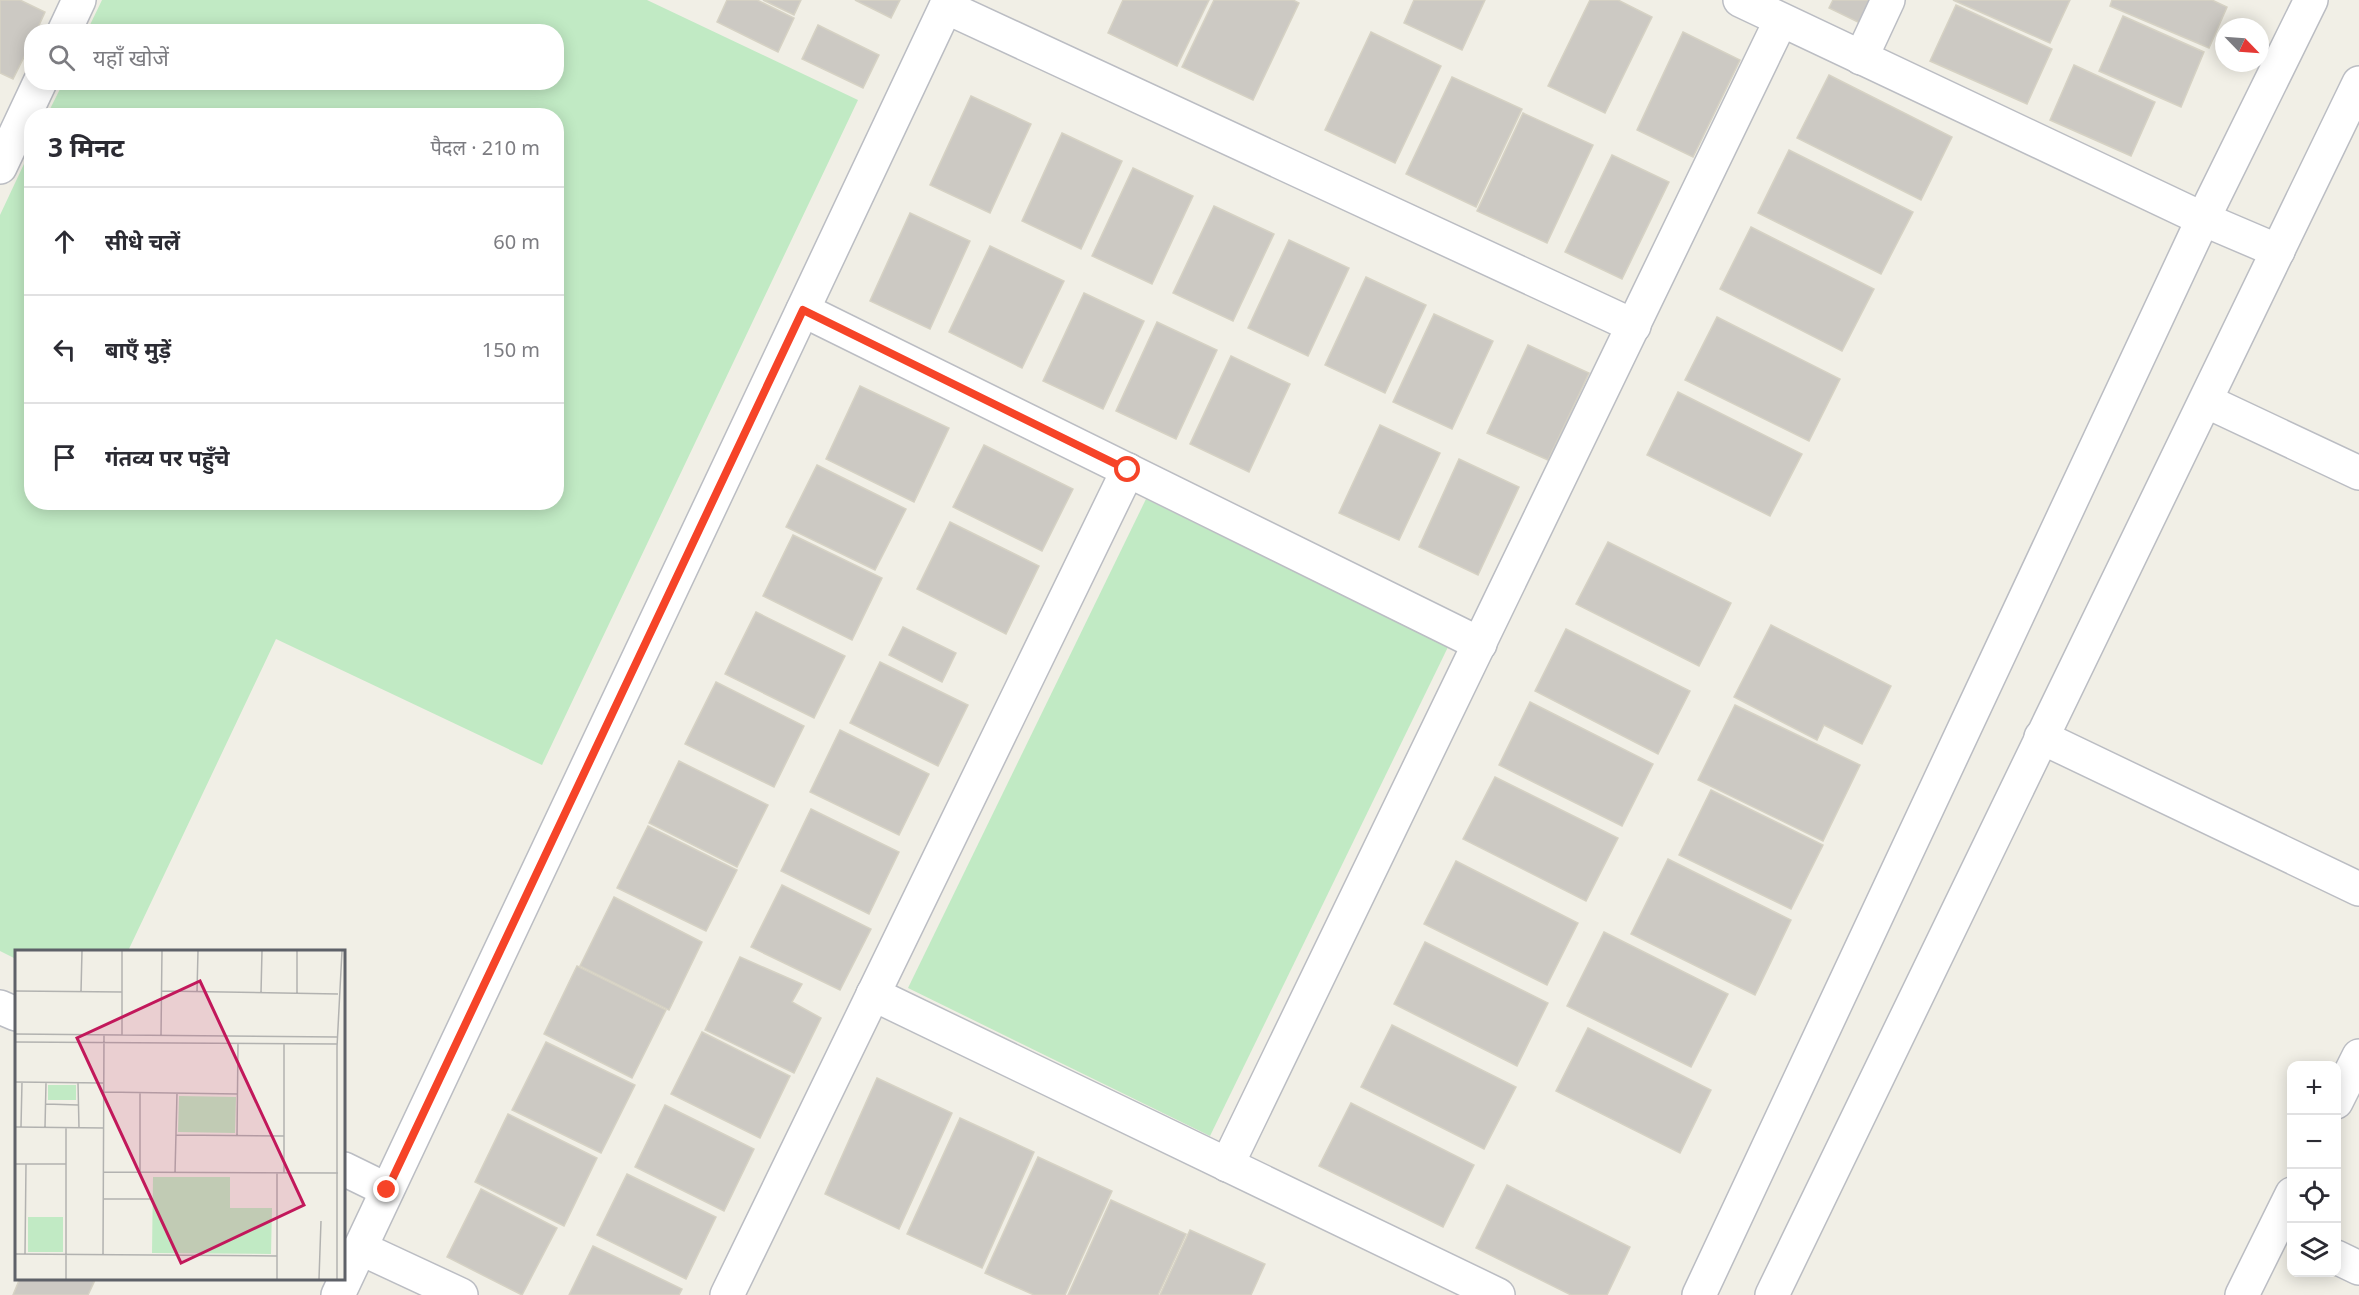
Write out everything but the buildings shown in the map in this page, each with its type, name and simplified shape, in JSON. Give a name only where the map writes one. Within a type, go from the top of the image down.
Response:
[{"type":"street","points":[[68,24],[79,0]]},
{"type":"street","points":[[1740,0],[2203,219],[2278,251]]},
{"type":"street","points":[[1861,57],[1888,0]]},
{"type":"street","points":[[1699,1295],[2203,219],[2311,0]]},
{"type":"street","points":[[338,1295],[947,3],[1634,326]]},
{"type":"street","points":[[1227,1166],[1781,20]]},
{"type":"street","points":[[1772,1295],[2359,83]]},
{"type":"street","points":[[28,108],[36,90]]},
{"type":"street","points":[[0,167],[24,116]]},
{"type":"street","points":[[803,310],[1480,644]]},
{"type":"street","points":[[2206,401],[2359,473]]},
{"type":"street","points":[[727,1295],[1128,470]]},
{"type":"street","points":[[2042,737],[2359,889]]},
{"type":"street","points":[[873,994],[1498,1295]]},
{"type":"street","points":[[0,1006],[15,1014]]},
{"type":"street","points":[[2341,1094],[2359,1056]]},
{"type":"street","points":[[345,1169],[387,1190]]},
{"type":"street","points":[[2242,1295],[2283,1231],[2287,1215]]},
{"type":"street","points":[[360,1248],[461,1295]]},
{"type":"street","points":[[2341,1259],[2359,1268]]},
{"type":"green space","points":[[102,0],[647,0],[858,100],[542,765],[276,639],[128,950],[15,950],[15,958],[0,951],[0,215],[24,164],[24,510],[564,510],[564,108],[50,108],[60,90],[564,90],[564,24],[90,24]]},
{"type":"green space","points":[[1146,499],[1448,647],[1210,1136],[908,988]]},
{"type":"route","points":[[387,1190],[803,310],[1128,470]]}]
